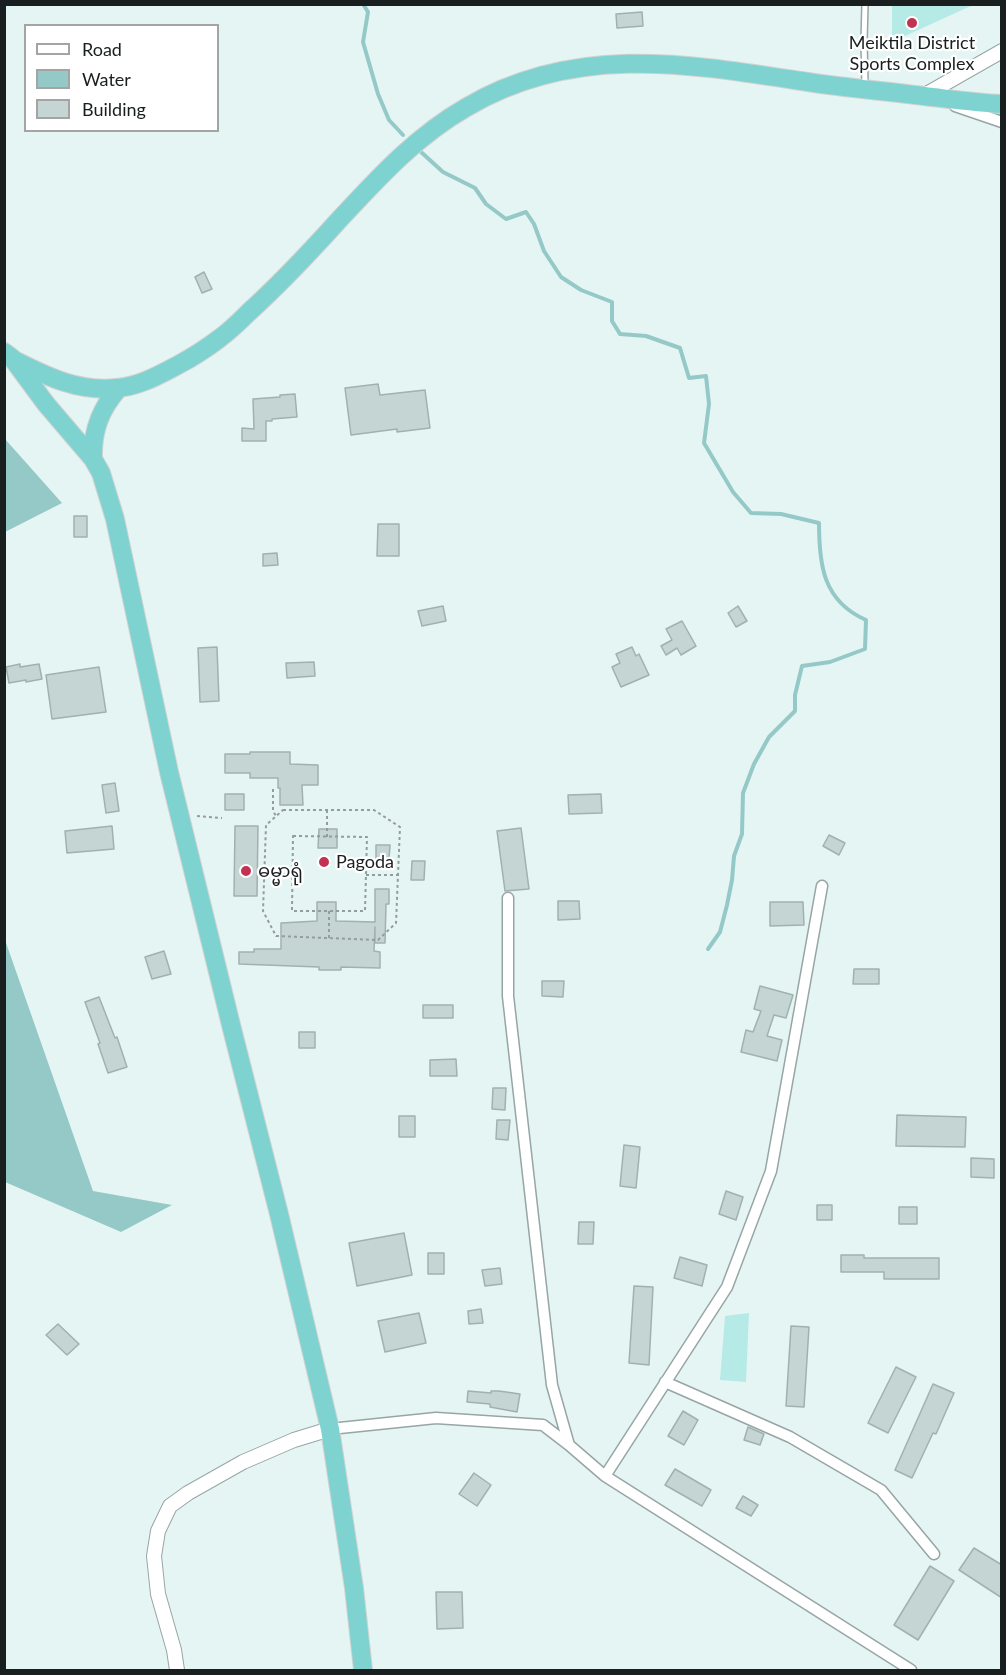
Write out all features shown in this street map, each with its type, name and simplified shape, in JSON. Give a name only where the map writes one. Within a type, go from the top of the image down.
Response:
[{"type":"highway","points":[[8,355],[51,378],[84,387],[119,388],[163,373],[222,337],[267,296],[386,168],[434,127],[507,86],[542,74],[621,64],[668,63],[743,71],[865,89],[1002,104]]},
{"type":"highway","points":[[8,355],[93,459],[101,473],[115,519],[179,814],[279,1214],[330,1430],[352,1577],[363,1671]]},
{"type":"highway","points":[[93,459],[97,421],[110,398],[119,388]]},
{"type":"street","points":[[923,96],[1002,51]]},
{"type":"street","points":[[923,96],[1002,122]]},
{"type":"street","points":[[605,1476],[727,1287],[771,1171],[822,886]]},
{"type":"street","points":[[508,898],[508,996],[552,1385],[569,1445]]},
{"type":"street","points":[[665,1382],[790,1437],[881,1490],[934,1554]]},
{"type":"street","points":[[177,1671],[174,1650],[158,1594],[154,1556],[158,1531],[170,1506],[188,1493],[243,1462],[294,1440],[330,1430],[436,1418],[543,1425],[605,1476],[911,1671]]},
{"type":"lane","points":[[865,4],[865,89]]},
{"type":"path","points":[[273,789],[273,811],[276,817]]},
{"type":"path","points":[[283,810],[327,810],[374,810],[399,827],[396,922],[378,940],[276,936],[263,911],[266,825],[283,810]]},
{"type":"path","points":[[327,810],[327,837]]},
{"type":"path","points":[[179,814],[222,818]]},
{"type":"path","points":[[293,836],[367,837],[365,910],[292,910],[292,874],[293,836]]},
{"type":"path","points":[[265,875],[292,874]]},
{"type":"path","points":[[366,875],[398,875]]},
{"type":"path","points":[[329,910],[329,938]]},
{"type":"shaded area","name":"Meiktila District Sports Complex","points":[[892,4],[973,5],[892,42]]},
{"type":"shaded area","points":[[749,1313],[746,1382],[720,1380],[725,1316]]},
{"type":"water","points":[[5,439],[62,503],[5,532]]},
{"type":"water","points":[[4,937],[93,1191],[172,1205],[121,1232],[5,1182]]},
{"type":"building","points":[[642,12],[643,26],[617,28],[616,14]]},
{"type":"building","points":[[204,272],[212,289],[202,293],[195,277]]},
{"type":"building","points":[[378,384],[380,395],[425,390],[430,428],[397,432],[397,429],[351,435],[345,388]]},
{"type":"building","points":[[295,394],[297,417],[266,421],[266,441],[242,441],[242,428],[254,429],[253,399]]},
{"type":"building","points":[[74,516],[87,516],[87,537],[74,537]]},
{"type":"building","points":[[378,524],[399,524],[399,556],[377,556]]},
{"type":"building","points":[[277,553],[278,565],[263,566],[263,554]]},
{"type":"building","points":[[443,606],[446,621],[422,626],[418,611]]},
{"type":"building","points":[[738,606],[747,621],[736,627],[728,613]]},
{"type":"building","points":[[682,621],[696,646],[681,655],[677,648],[666,655],[661,646],[672,640],[666,629]]},
{"type":"building","points":[[217,647],[219,701],[200,702],[198,648]]},
{"type":"building","points":[[632,647],[636,656],[639,654],[649,675],[621,687],[612,667],[620,663],[616,654]]},
{"type":"building","points":[[314,662],[315,676],[287,678],[286,663]]},
{"type":"building","points":[[20,664],[20,667],[39,664],[42,679],[9,683],[6,667]]},
{"type":"building","points":[[99,667],[106,712],[52,719],[46,675]]},
{"type":"building","points":[[250,752],[290,752],[290,764],[318,765],[318,785],[302,785],[303,805],[280,805],[278,778],[250,778],[250,773],[225,773],[225,754],[250,754]]},
{"type":"building","points":[[115,783],[119,811],[106,813],[102,785]]},
{"type":"building","points":[[225,794],[244,794],[244,810],[225,810]]},
{"type":"building","points":[[601,794],[602,813],[569,814],[568,795]]},
{"type":"building","points":[[112,826],[114,849],[67,853],[65,831]]},
{"type":"building","name":"ဓမ္မာရုံ","points":[[235,826],[258,826],[257,896],[234,896]]},
{"type":"building","points":[[521,828],[529,889],[505,891],[497,831]]},
{"type":"building","points":[[319,829],[337,829],[337,848],[318,848]]},
{"type":"building","points":[[829,835],[845,843],[839,855],[823,846]]},
{"type":"building","points":[[376,845],[390,845],[389,859],[376,859]]},
{"type":"building","points":[[412,861],[425,861],[424,880],[411,880]]},
{"type":"building","points":[[375,889],[389,889],[389,904],[386,904],[385,943],[375,943],[375,927],[374,951],[380,952],[380,968],[341,967],[341,970],[319,970],[319,967],[239,964],[239,952],[254,952],[254,949],[281,949],[281,923],[317,921],[317,902],[336,902],[336,921],[375,922]]},
{"type":"building","points":[[558,901],[579,901],[580,919],[558,920]]},
{"type":"building","points":[[770,902],[803,902],[804,925],[770,926]]},
{"type":"building","points":[[164,951],[171,974],[152,979],[145,957]]},
{"type":"building","points":[[854,969],[879,969],[879,984],[853,984]]},
{"type":"building","points":[[542,981],[564,981],[563,997],[542,996]]},
{"type":"building","points":[[760,986],[793,995],[786,1018],[774,1015],[767,1036],[782,1040],[777,1061],[741,1052],[746,1030],[753,1032],[761,1011],[754,1009]]},
{"type":"building","points":[[99,997],[115,1038],[117,1037],[127,1067],[108,1073],[85,1002]]},
{"type":"building","points":[[423,1005],[453,1005],[453,1018],[423,1018]]},
{"type":"building","points":[[299,1032],[315,1032],[315,1048],[299,1048]]},
{"type":"building","points":[[456,1059],[457,1076],[430,1076],[430,1060]]},
{"type":"building","points":[[493,1088],[506,1088],[505,1110],[492,1109]]},
{"type":"building","points":[[897,1115],[966,1117],[965,1147],[896,1146]]},
{"type":"building","points":[[399,1116],[415,1116],[415,1137],[399,1137]]},
{"type":"building","points":[[497,1120],[510,1120],[508,1140],[496,1139]]},
{"type":"building","points":[[624,1145],[640,1147],[636,1188],[620,1186]]},
{"type":"building","points":[[971,1158],[994,1159],[994,1178],[971,1177]]},
{"type":"building","points":[[726,1191],[743,1197],[736,1220],[719,1214]]},
{"type":"building","points":[[817,1205],[832,1205],[832,1220],[817,1220]]},
{"type":"building","points":[[899,1207],[917,1207],[917,1224],[899,1224]]},
{"type":"building","points":[[579,1222],[594,1222],[593,1244],[578,1244]]},
{"type":"building","points":[[404,1233],[412,1275],[357,1286],[349,1243]]},
{"type":"building","points":[[428,1253],[444,1253],[444,1274],[428,1274]]},
{"type":"building","points":[[841,1255],[864,1255],[864,1258],[939,1258],[939,1279],[884,1279],[884,1272],[841,1272]]},
{"type":"building","points":[[680,1257],[707,1265],[702,1286],[674,1278]]},
{"type":"building","points":[[500,1268],[502,1284],[485,1286],[482,1270]]},
{"type":"building","points":[[634,1286],[653,1287],[649,1365],[629,1363]]},
{"type":"building","points":[[481,1309],[483,1323],[469,1324],[468,1311]]},
{"type":"building","points":[[419,1313],[426,1343],[385,1352],[378,1321]]},
{"type":"building","points":[[58,1324],[79,1344],[67,1355],[46,1335]]},
{"type":"building","points":[[791,1326],[809,1327],[804,1407],[786,1406]]},
{"type":"building","points":[[896,1367],[916,1377],[888,1433],[868,1423]]},
{"type":"building","points":[[933,1384],[954,1393],[936,1434],[933,1433],[912,1478],[895,1470]]},
{"type":"building","points":[[468,1391],[520,1394],[517,1412],[490,1407],[490,1404],[467,1402]]},
{"type":"building","points":[[683,1411],[698,1420],[684,1445],[668,1436]]},
{"type":"building","points":[[748,1427],[764,1434],[760,1445],[744,1440]]},
{"type":"building","points":[[675,1469],[711,1490],[702,1506],[665,1485]]},
{"type":"building","points":[[474,1473],[491,1485],[477,1506],[459,1494]]},
{"type":"building","points":[[743,1496],[758,1505],[751,1516],[736,1508]]},
{"type":"building","points":[[974,1548],[1002,1565],[1002,1598],[959,1570]]},
{"type":"building","points":[[930,1566],[954,1581],[918,1640],[894,1625]]},
{"type":"building","points":[[436,1592],[462,1592],[463,1628],[437,1629]]},
{"type":"waterway","points":[[363,4],[368,12],[363,42],[378,94],[389,120],[403,135]]},
{"type":"waterway","points":[[421,152],[443,172],[475,188],[486,204],[506,219],[526,212],[534,224],[544,251],[561,277],[581,290],[612,302],[612,321],[620,334],[646,336],[680,348],[689,378],[706,376],[709,404],[704,443],[733,492],[751,513],[781,514],[819,523],[820,553],[826,580],[841,603],[866,620],[865,649],[830,662],[802,666],[795,695],[795,711],[769,737],[754,764],[743,793],[742,834],[734,856],[727,905],[720,932],[708,949]]},
{"type":"place","name":"Meiktila District Sports Complex","points":[[912,23]]},
{"type":"place","name":"Pagoda","points":[[324,862]]},
{"type":"place","name":"ဓမ္မာရုံ","points":[[246,871]]}]
